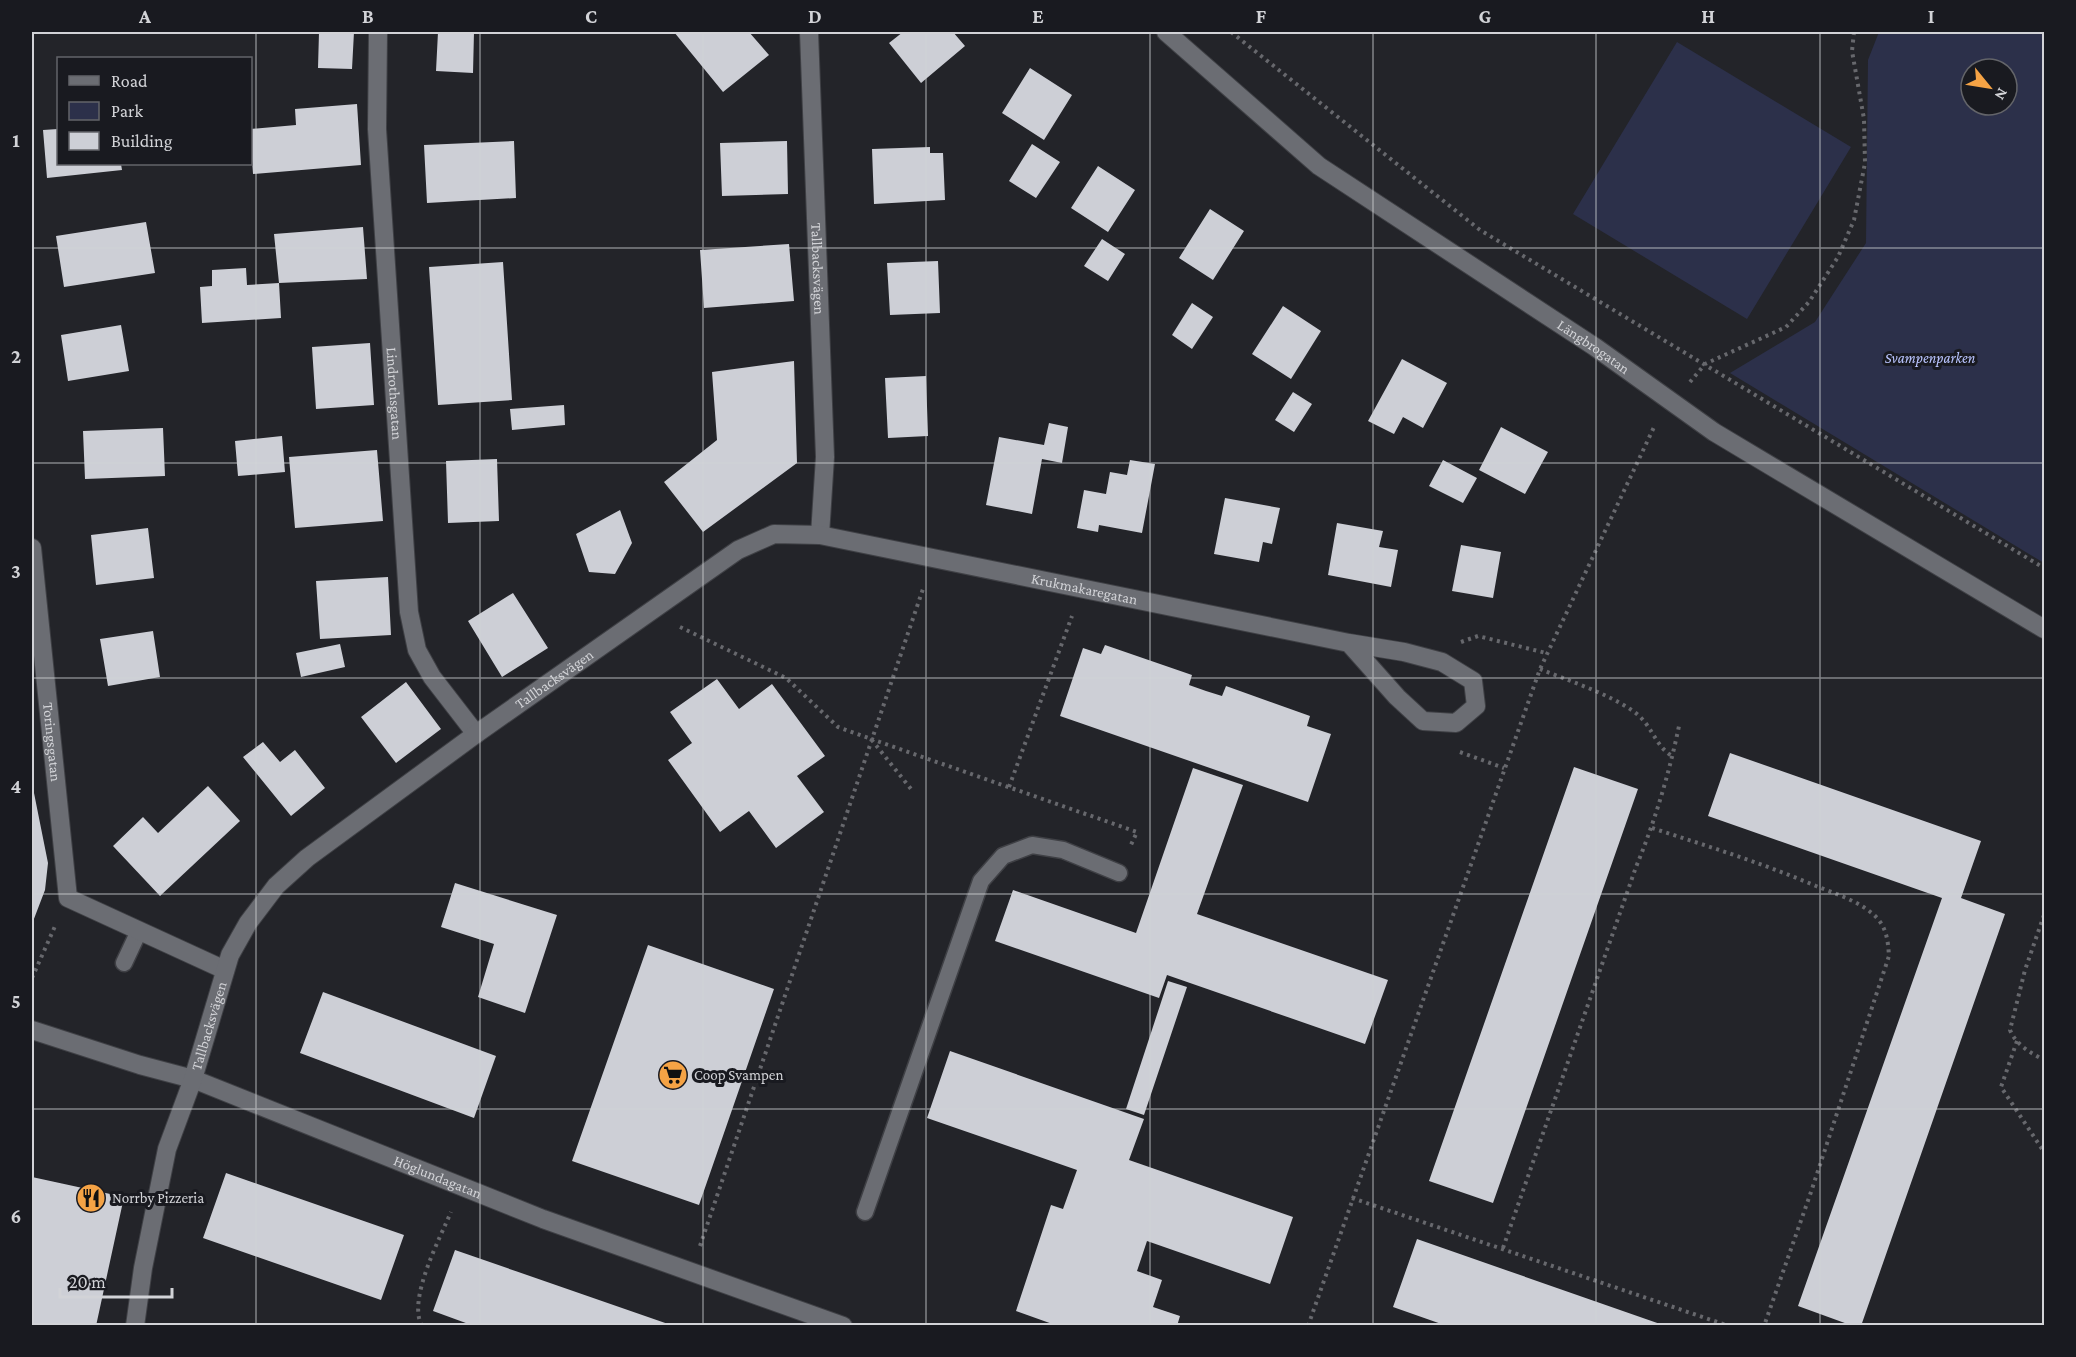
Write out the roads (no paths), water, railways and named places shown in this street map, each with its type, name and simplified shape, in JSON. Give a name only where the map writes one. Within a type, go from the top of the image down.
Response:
[{"type":"street","name":"Lindrothsgatan","points":[[378,32],[377,129],[409,612],[417,650],[432,676],[476,734]]},
{"type":"street","name":"Tallbacksvägen","points":[[135,1326],[143,1268],[167,1149],[193,1079],[230,954],[248,923],[276,886],[307,858],[476,734],[738,550],[774,534],[820,535],[825,457],[809,32]]},
{"type":"street","name":"Längbrogatan","points":[[1166,32],[1319,166],[1595,347],[1714,432],[2044,629]]},
{"type":"street","name":"Krukmakaregatan","points":[[820,535],[1349,643],[1404,652],[1442,662],[1473,681],[1476,706],[1456,723],[1423,721],[1397,698],[1349,643]]},
{"type":"street","name":"Toringsgatan","points":[[32,549],[68,898],[139,931]]},
{"type":"street","points":[[139,931],[225,970]]},
{"type":"street","name":"Höglundagatan","points":[[32,1030],[140,1065],[193,1079],[543,1219],[843,1326]]},
{"type":"lane","points":[[865,1212],[981,881],[1003,856],[1032,845],[1063,849],[1119,873]]},
{"type":"lane","points":[[124,963],[139,931]]},
{"type":"place","name":"Coop Svampen","points":[[673,1075]]},
{"type":"place","name":"Norrby Pizzeria","points":[[91,1198]]},
{"type":"park label","name":"Svampenparken","points":[[1930,358]]}]
